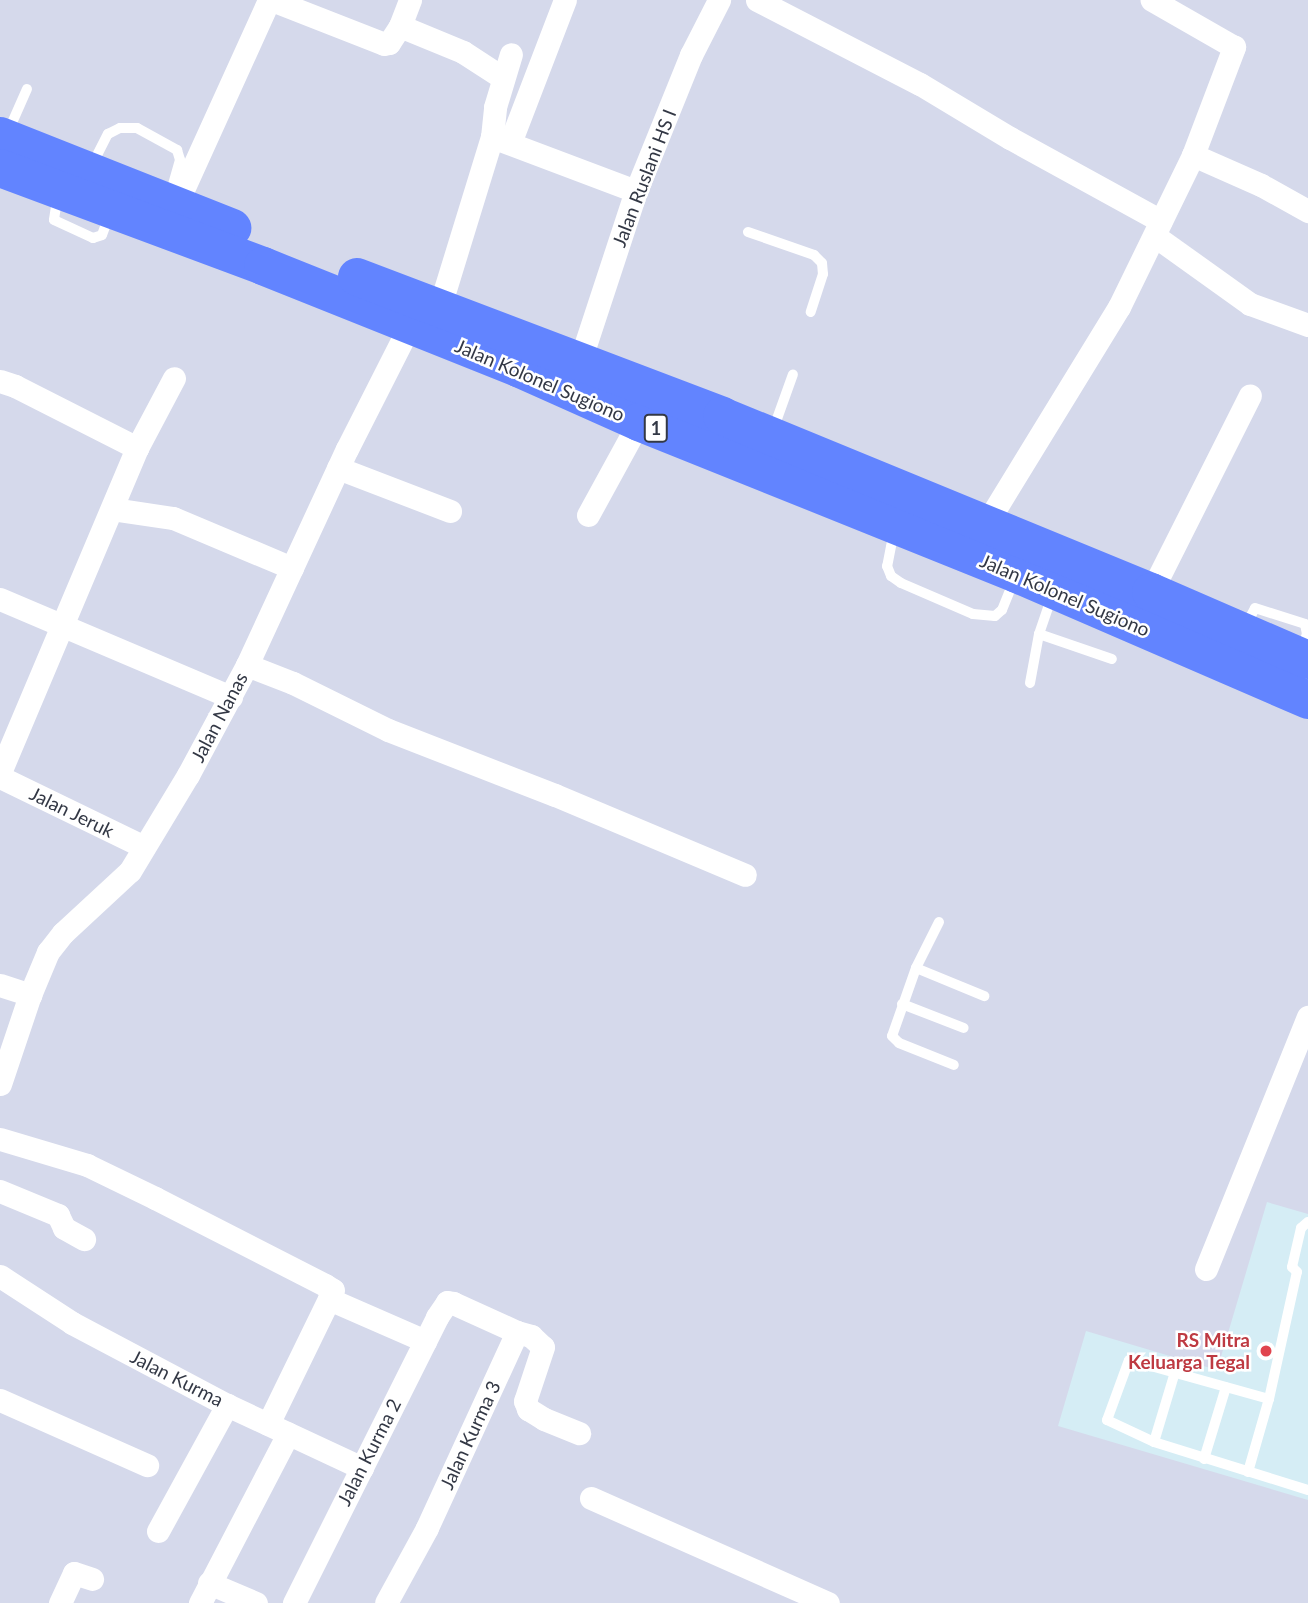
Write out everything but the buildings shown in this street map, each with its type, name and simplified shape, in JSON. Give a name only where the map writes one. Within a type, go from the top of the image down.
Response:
[{"type":"highway","name":"Jalan Kolonel Sugiono","points":[[2,147],[74,181],[112,210],[263,266],[424,318],[580,362],[986,524],[1061,574],[1308,700]]},
{"type":"highway","name":"Jalan Kolonel Sugiono","points":[[74,181],[171,202],[424,318],[520,369],[639,422],[1017,574],[1061,574],[1151,592],[1280,642]]},
{"type":"street","points":[[171,202],[270,0],[384,44],[389,43],[400,26],[410,0]]},
{"type":"street","points":[[501,140],[565,0]]},
{"type":"street","name":"Jalan Ruslani HS I","points":[[580,362],[636,191],[691,55],[719,0]]},
{"type":"street","points":[[757,0],[876,59],[1158,229],[1250,304],[1308,325]]},
{"type":"street","points":[[986,524],[1119,307],[1193,155],[1234,47],[1152,0]]},
{"type":"street","points":[[400,26],[463,52],[503,78]]},
{"type":"street","points":[[511,54],[492,120],[501,140],[636,191]]},
{"type":"street","name":"Jalan Nanas","points":[[0,1084],[30,995],[52,947],[130,871],[231,696],[338,468],[424,318],[501,140]]},
{"type":"street","points":[[1193,155],[1261,185],[1308,211]]},
{"type":"street","points":[[0,775],[137,448],[174,378]]},
{"type":"street","points":[[0,381],[137,448]]},
{"type":"street","points":[[1151,592],[1250,395]]},
{"type":"street","points":[[588,515],[639,422]]},
{"type":"street","points":[[338,468],[450,511]]},
{"type":"street","points":[[113,509],[173,518],[292,568]]},
{"type":"street","points":[[0,598],[231,696]]},
{"type":"street","points":[[247,665],[293,683],[388,730],[555,795],[745,875]]},
{"type":"street","name":"Jalan Jeruk","points":[[0,775],[144,846]]},
{"type":"street","points":[[0,985],[30,995]]},
{"type":"street","points":[[1206,1269],[1308,1017]]},
{"type":"street","points":[[0,1139],[87,1165],[333,1290],[268,1423]]},
{"type":"street","points":[[0,1191],[58,1215],[64,1228],[84,1239]]},
{"type":"street","name":"Jalan Kurma","points":[[0,1276],[72,1323],[228,1405],[362,1468]]},
{"type":"street","points":[[329,1299],[425,1341]]},
{"type":"street","name":"Jalan Kurma 2","points":[[294,1603],[447,1302],[517,1332]]},
{"type":"street","points":[[517,1332],[531,1336],[543,1347],[525,1401],[528,1409],[544,1419],[579,1433]]},
{"type":"street","name":"Jalan Kurma 3","points":[[386,1603],[427,1528],[517,1332]]},
{"type":"street","points":[[0,1400],[147,1465]]},
{"type":"street","points":[[158,1531],[228,1405]]},
{"type":"street","points":[[256,1603],[204,1593],[288,1434]]},
{"type":"street","points":[[591,1498],[828,1603]]},
{"type":"street","points":[[60,1603],[74,1573],[92,1579]]},
{"type":"lane","points":[[2,147],[27,89]]},
{"type":"lane","points":[[74,181],[108,134],[120,128],[137,128],[155,135],[180,155],[171,202]]},
{"type":"lane","points":[[748,232],[814,255],[822,263],[823,274],[810,312]]},
{"type":"lane","points":[[771,436],[793,374]]},
{"type":"lane","points":[[897,524],[889,545],[887,566],[891,576],[901,583],[974,614],[995,616],[1002,610],[1017,574]]},
{"type":"lane","points":[[1030,683],[1039,634],[1061,574]]},
{"type":"lane","points":[[1039,634],[1112,659]]},
{"type":"lane","points":[[939,922],[916,968],[892,1036],[899,1043],[954,1065]]},
{"type":"lane","points":[[916,968],[984,996]]},
{"type":"lane","points":[[902,1004],[964,1028]]},
{"type":"lane","points":[[1248,1472],[1302,1273],[1292,1267],[1301,1228],[1308,1222]]},
{"type":"lane","points":[[1269,1399],[1128,1361],[1107,1420],[1154,1442],[1308,1490]]},
{"type":"lane","points":[[1154,1442],[1175,1373]]},
{"type":"lane","points":[[1204,1458],[1226,1387]]},
{"type":"shaded area","points":[[0,0],[1308,0],[1308,1603],[0,1603]]},
{"type":"shaded area","name":"RS Mitra Keluarga Tegal","points":[[1267,1202],[1308,1214],[1308,1500],[1058,1426],[1086,1331],[1217,1370]]},
{"type":"place","name":"RS Mitra Keluarga Tegal","points":[[1266,1351]]}]
